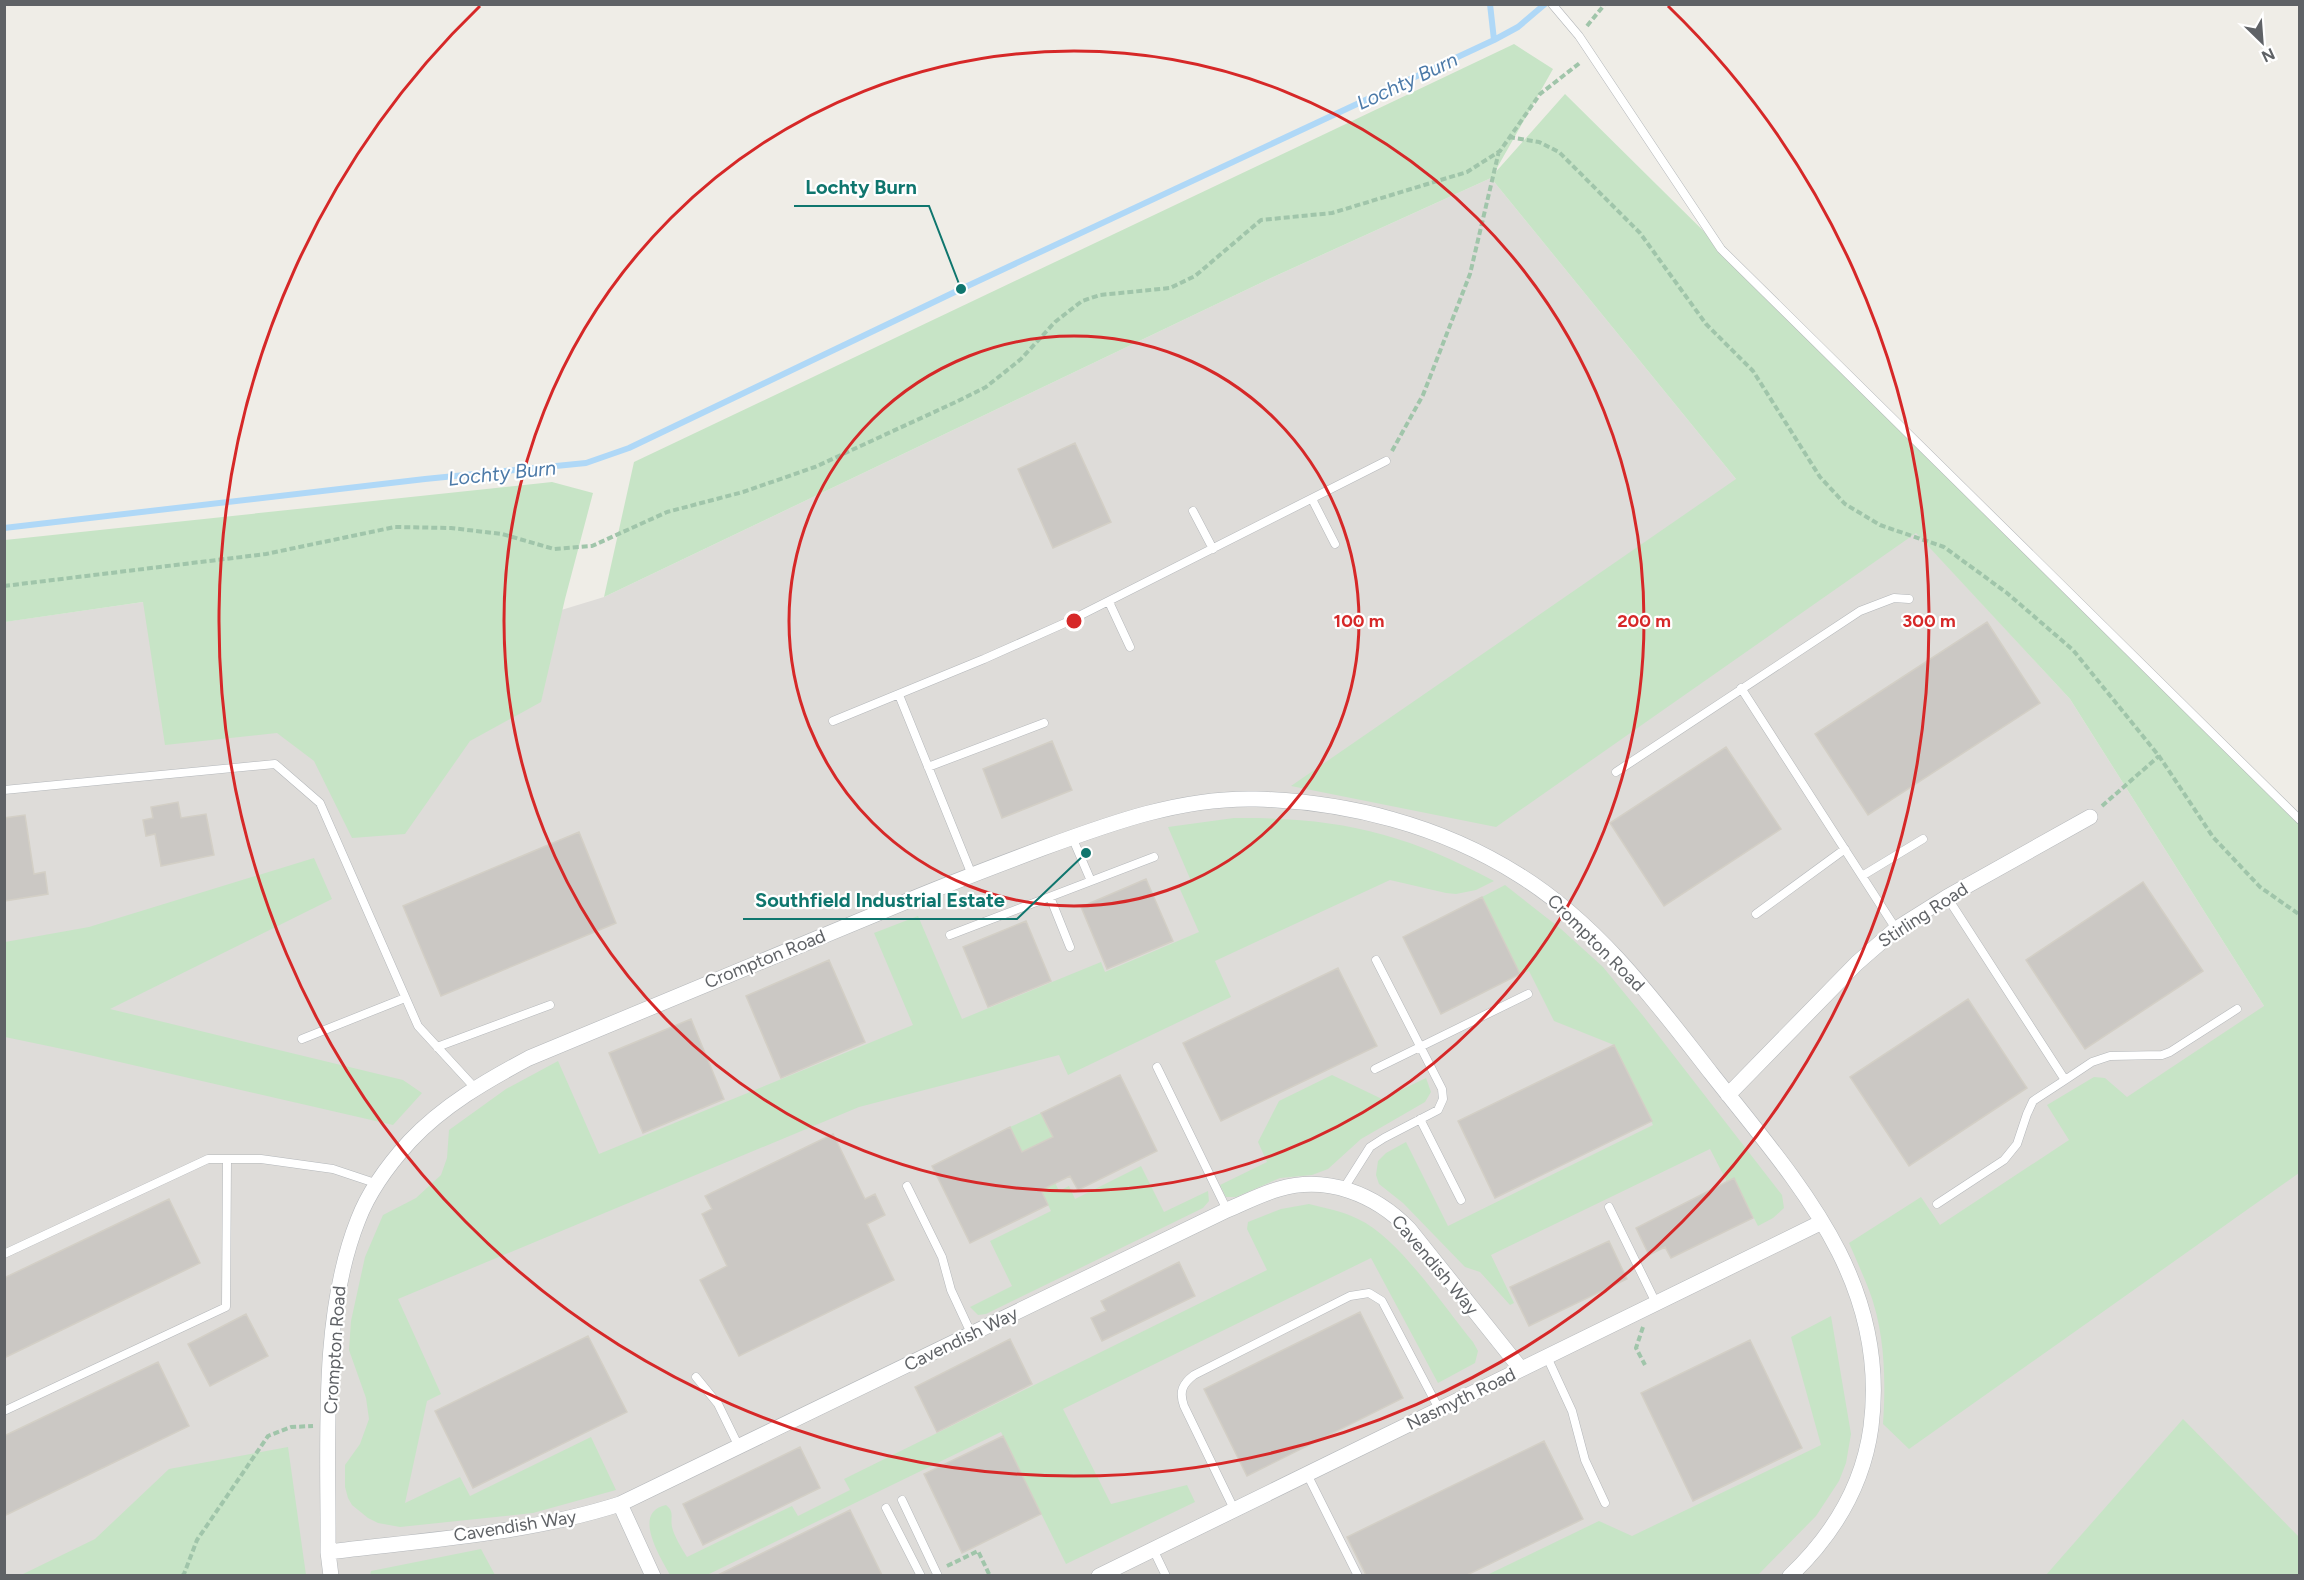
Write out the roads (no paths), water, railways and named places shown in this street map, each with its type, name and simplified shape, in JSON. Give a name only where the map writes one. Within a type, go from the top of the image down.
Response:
[{"type":"street","name":"Crompton Road","points":[[331,1575],[328,1552],[329,1425],[338,1283],[358,1218],[390,1165],[411,1140],[456,1102],[529,1058],[972,875],[1122,820],[1208,801],[1250,799],[1331,805],[1407,823],[1445,837],[1515,872],[1561,905],[1616,958],[1657,1004],[1801,1188],[1822,1222],[1854,1285],[1864,1316],[1873,1360],[1873,1408],[1866,1453],[1848,1501],[1823,1539],[1790,1575]]},
{"type":"street","name":"Stirling Road","points":[[1728,1095],[1857,963],[1896,929],[1947,897],[2091,817]]},
{"type":"street","name":"Cavendish Way","points":[[328,1552],[533,1526],[583,1516],[620,1504],[1227,1210],[1262,1194],[1296,1185],[1315,1184],[1344,1188],[1380,1204],[1401,1221],[1521,1370]]},
{"type":"street","name":"Nasmyth Road","points":[[1099,1575],[1822,1222]]},
{"type":"street","points":[[620,1504],[653,1575]]},
{"type":"lane","points":[[1552,4],[1579,36],[1722,249],[2300,820]]},
{"type":"lane","points":[[833,721],[984,659],[1109,602],[1386,461]]},
{"type":"lane","points":[[1312,499],[1335,544]]},
{"type":"lane","points":[[1193,511],[1213,549]]},
{"type":"lane","points":[[1616,772],[1860,611],[1894,598],[1909,599]]},
{"type":"lane","points":[[1109,602],[1130,647]]},
{"type":"lane","points":[[1741,688],[1896,929]]},
{"type":"lane","points":[[899,695],[972,875]]},
{"type":"lane","points":[[928,767],[1044,723]]},
{"type":"lane","points":[[4,790],[275,764],[320,803],[418,1026],[476,1088]]},
{"type":"lane","points":[[1072,837],[1091,881]]},
{"type":"lane","points":[[1862,876],[1923,839]]},
{"type":"lane","points":[[1756,914],[1845,849]]},
{"type":"lane","points":[[950,935],[1154,857]]},
{"type":"lane","points":[[1050,897],[1070,946]]},
{"type":"lane","points":[[1947,897],[2065,1080]]},
{"type":"lane","points":[[1344,1188],[1370,1148],[1438,1110],[1443,1094],[1376,960]]},
{"type":"lane","points":[[1376,1069],[1528,994]]},
{"type":"lane","points":[[302,1039],[405,998]]},
{"type":"lane","points":[[437,1047],[550,1005]]},
{"type":"lane","points":[[1937,1204],[2004,1160],[2017,1144],[2033,1101],[2092,1062],[2110,1056],[2162,1055],[2237,1010]]},
{"type":"lane","points":[[1157,1067],[1227,1210]]},
{"type":"lane","points":[[1420,1119],[1461,1200]]},
{"type":"lane","points":[[4,1254],[208,1159],[261,1159],[333,1169],[378,1184]]},
{"type":"lane","points":[[4,1412],[226,1307],[227,1159]]},
{"type":"lane","points":[[907,1186],[942,1257],[951,1290],[971,1333]]},
{"type":"lane","points":[[1609,1207],[1654,1304]]},
{"type":"lane","points":[[1234,1509],[1184,1406],[1181,1398],[1183,1386],[1194,1375],[1350,1296],[1370,1293],[1382,1301],[1439,1409]]},
{"type":"lane","points":[[1547,1356],[1572,1411],[1578,1441],[1605,1503]]},
{"type":"lane","points":[[696,1377],[718,1404],[739,1447]]},
{"type":"lane","points":[[1306,1474],[1358,1575]]},
{"type":"lane","points":[[902,1500],[938,1573]]},
{"type":"lane","points":[[886,1508],[921,1575]]},
{"type":"lane","points":[[1154,1549],[1166,1575]]},
{"type":"waterway","points":[[1490,4],[1494,40]]},
{"type":"waterway","name":"Lochty Burn","points":[[4,528],[425,479],[586,463],[629,448],[961,289],[1494,40],[1518,27],[1545,4]]},
{"type":"place","name":"Lochty Burn","points":[[961,289]]},
{"type":"place","name":"Southfield Industrial Estate","points":[[1086,853]]}]
